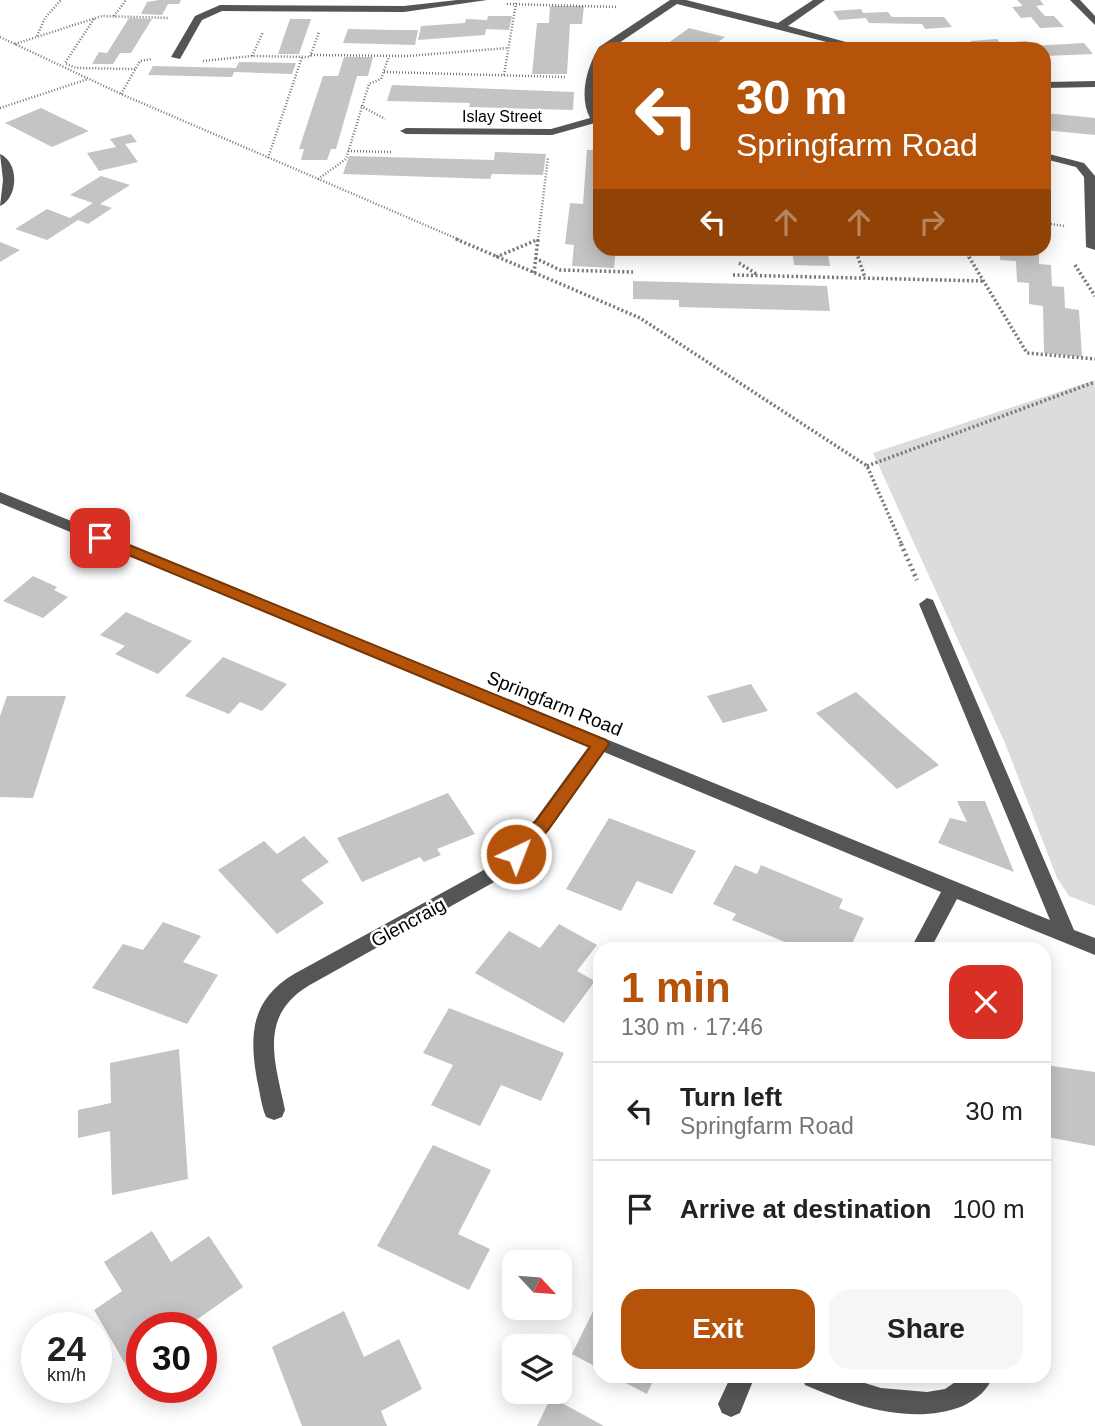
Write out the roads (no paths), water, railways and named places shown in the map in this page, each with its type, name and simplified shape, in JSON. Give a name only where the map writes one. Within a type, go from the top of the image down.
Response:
[{"type":"street","points":[[176,57],[198,18],[213,9],[334,4],[438,7],[480,0]]},
{"type":"street","points":[[675,0],[840,42]]},
{"type":"street","name":"Islay Street","points":[[614,42],[675,0]]},
{"type":"street","points":[[780,26],[820,0]]},
{"type":"street","points":[[1075,0],[1095,22]]},
{"type":"street","name":"Islay Street","points":[[593,82],[589,104],[593,111]]},
{"type":"street","points":[[1051,85],[1095,84]]},
{"type":"street","name":"Islay Street","points":[[406,131],[552,132],[593,121]]},
{"type":"street","points":[[0,157],[7,167],[9,181],[0,202]]},
{"type":"street","points":[[1051,157],[1080,164],[1090,177],[1092,247]]},
{"type":"street","name":"Springfarm Road","points":[[0,496],[1095,947]]},
{"type":"street","points":[[927,604],[1066,934]]},
{"type":"street","name":"Glencraig","points":[[274,1110],[264,1054],[266,1016],[279,996],[301,980],[489,876],[542,825],[600,744]]},
{"type":"street","points":[[924,942],[953,887]]},
{"type":"street","points":[[731,1404],[740,1383]]},
{"type":"street","points":[[829,1383],[885,1409],[924,1415],[946,1412],[965,1402],[977,1383]]}]
